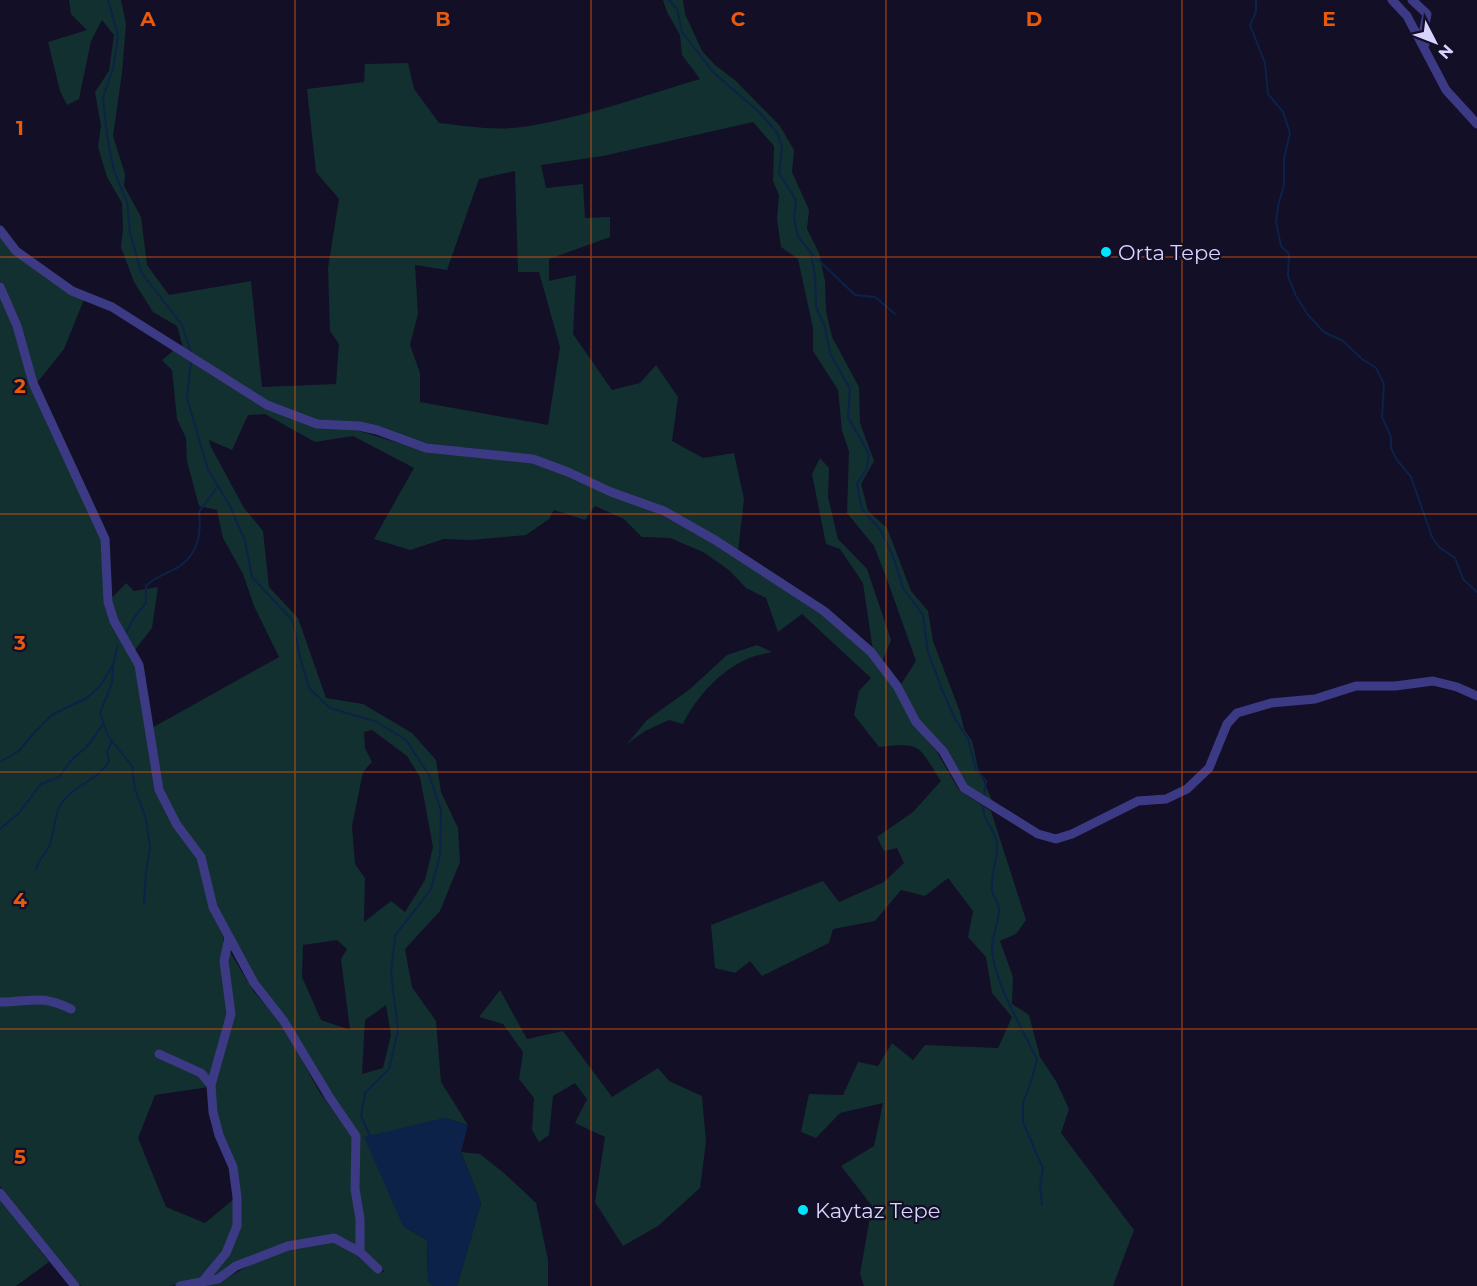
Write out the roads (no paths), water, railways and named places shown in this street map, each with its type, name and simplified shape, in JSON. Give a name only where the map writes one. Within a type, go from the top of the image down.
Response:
[{"type":"street","points":[[1392,0],[1407,16],[1446,90],[1477,124]]},
{"type":"street","points":[[1412,0],[1427,14],[1423,34],[1428,57]]},
{"type":"street","points":[[0,230],[16,251],[72,291],[112,307],[267,405],[317,424],[358,426],[377,430],[426,448],[533,459],[611,492],[664,511],[715,540],[824,611],[871,652],[897,686],[916,722],[943,751],[964,788],[1038,834],[1056,839],[1072,834],[1138,801],[1167,798],[1187,789],[1209,768],[1227,724],[1238,713],[1271,703],[1315,699],[1356,686],[1395,686],[1433,681],[1457,687],[1477,696]]},
{"type":"street","points":[[0,287],[17,326],[33,383],[105,539],[108,602],[114,621],[139,665],[159,790],[177,825],[201,857],[213,906],[254,983],[283,1020],[356,1136],[354,1189],[360,1219],[360,1252]]},
{"type":"street","points":[[202,1282],[226,1252],[237,1226],[237,1197],[233,1167],[219,1135],[213,1112],[211,1085],[231,1014],[224,961],[229,937]]},
{"type":"street","points":[[0,1002],[39,998],[55,1001],[71,1009]]},
{"type":"street","points":[[159,1054],[201,1073],[211,1085]]},
{"type":"street","points":[[0,1193],[75,1285]]},
{"type":"street","points":[[180,1286],[218,1279],[236,1266],[288,1246],[334,1238],[360,1252],[378,1269]]},
{"type":"water","points":[[444,1118],[468,1125],[461,1152],[481,1203],[457,1286],[434,1286],[428,1282],[427,1240],[403,1226],[364,1137]]},
{"type":"waterway","points":[[108,0],[118,36],[113,69],[103,97],[114,171],[127,202],[130,233],[141,272],[182,325],[191,352]]},
{"type":"waterway","points":[[669,0],[677,9],[682,32],[714,73],[759,112],[778,134],[782,148],[779,173],[796,200],[794,218],[798,236],[811,253],[815,276],[816,307],[825,327],[830,353],[850,389],[848,417],[869,454],[867,468],[857,484],[862,509],[881,531],[893,556],[903,588],[923,615],[928,652],[955,719],[968,739],[976,769],[986,781],[984,797]]},
{"type":"waterway","points":[[1256,0],[1256,12],[1250,25],[1265,63],[1268,94],[1283,112],[1290,133],[1284,159],[1284,185],[1276,222],[1281,246],[1289,254],[1288,276],[1296,296],[1308,315],[1324,332],[1343,341],[1362,359],[1376,368],[1384,384],[1382,417],[1391,437],[1391,448],[1397,460],[1411,477],[1432,537],[1439,547],[1455,558],[1463,579],[1477,592]]},
{"type":"waterway","points":[[812,254],[855,295],[875,297],[895,314]]},
{"type":"waterway","points":[[191,361],[187,398],[208,470],[229,504],[245,541],[252,577],[293,621],[309,688],[330,708],[377,722],[406,740],[429,775],[441,810],[440,855],[431,889],[395,936],[391,973],[398,1030],[389,1069],[365,1093],[361,1116],[370,1136]]},
{"type":"waterway","points":[[125,635],[135,616],[146,603],[146,586],[182,564],[193,552],[199,537],[199,512],[218,486]]},
{"type":"waterway","points":[[0,762],[19,751],[53,714],[87,698],[100,686],[113,665],[118,645]]},
{"type":"waterway","points":[[113,665],[112,683],[100,713],[108,736],[132,766],[135,789],[146,819],[150,847],[144,904]]},
{"type":"waterway","points":[[0,829],[19,813],[41,784],[59,777],[69,763],[91,742],[103,724]]},
{"type":"waterway","points":[[36,870],[50,844],[55,819],[63,801],[105,767],[109,761],[107,752],[112,741]]},
{"type":"waterway","points":[[983,802],[984,814],[997,845],[992,885],[999,909],[992,944],[994,961],[1003,990],[1037,1059],[1023,1103],[1023,1122],[1043,1169],[1040,1185],[1042,1205]]},
{"type":"place","name":"Orta Tepe","points":[[1106,252]]},
{"type":"place","name":"Kaytaz Tepe","points":[[803,1210]]}]
